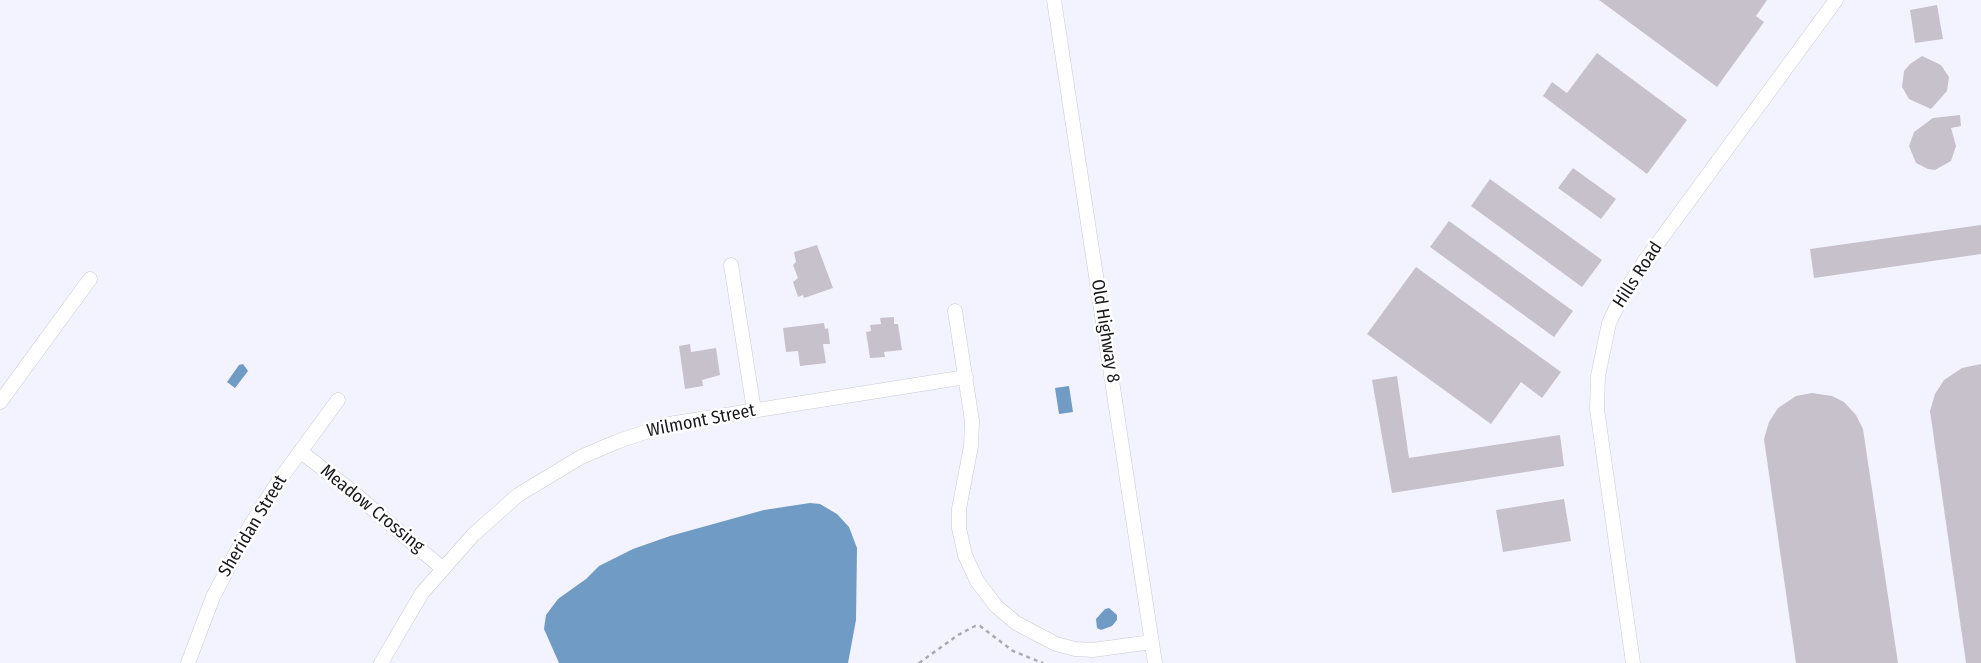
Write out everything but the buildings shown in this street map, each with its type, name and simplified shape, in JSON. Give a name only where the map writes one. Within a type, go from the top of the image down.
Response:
[{"type":"street","name":"Old Highway 8","points":[[1054,0],[1155,663]]},
{"type":"street","name":"Hills Road","points":[[1633,663],[1597,410],[1598,376],[1609,323],[1621,298],[1644,262],[1836,0]]},
{"type":"street","points":[[731,265],[754,410]]},
{"type":"street","points":[[0,402],[90,279]]},
{"type":"street","points":[[956,311],[972,433],[960,496],[959,522],[965,556],[977,582],[996,606],[1016,623],[1056,644],[1075,649],[1093,650],[1152,642]]},
{"type":"street","name":"Wilmont Street","points":[[381,663],[409,612],[442,568],[473,535],[511,501],[576,460],[616,442],[652,429],[754,410],[966,377]]},
{"type":"street","name":"Sheridan Street","points":[[188,663],[206,614],[231,559],[266,500],[338,400]]},
{"type":"street","name":"Meadow Crossing","points":[[300,452],[348,488],[442,568]]},
{"type":"path","points":[[919,663],[958,635],[975,626],[980,626],[1013,651],[1042,663]]},
{"type":"water","points":[[243,364],[248,371],[235,388],[227,382],[239,365]]},
{"type":"water","points":[[1069,386],[1073,412],[1059,414],[1055,388]]},
{"type":"water","points":[[810,503],[820,504],[837,514],[849,527],[857,548],[856,620],[848,663],[559,663],[544,629],[546,615],[558,599],[586,579],[599,566],[633,549],[670,536],[764,510]]},
{"type":"water","points":[[1109,608],[1117,615],[1117,620],[1112,626],[1101,630],[1097,628],[1096,619],[1105,609]]}]
